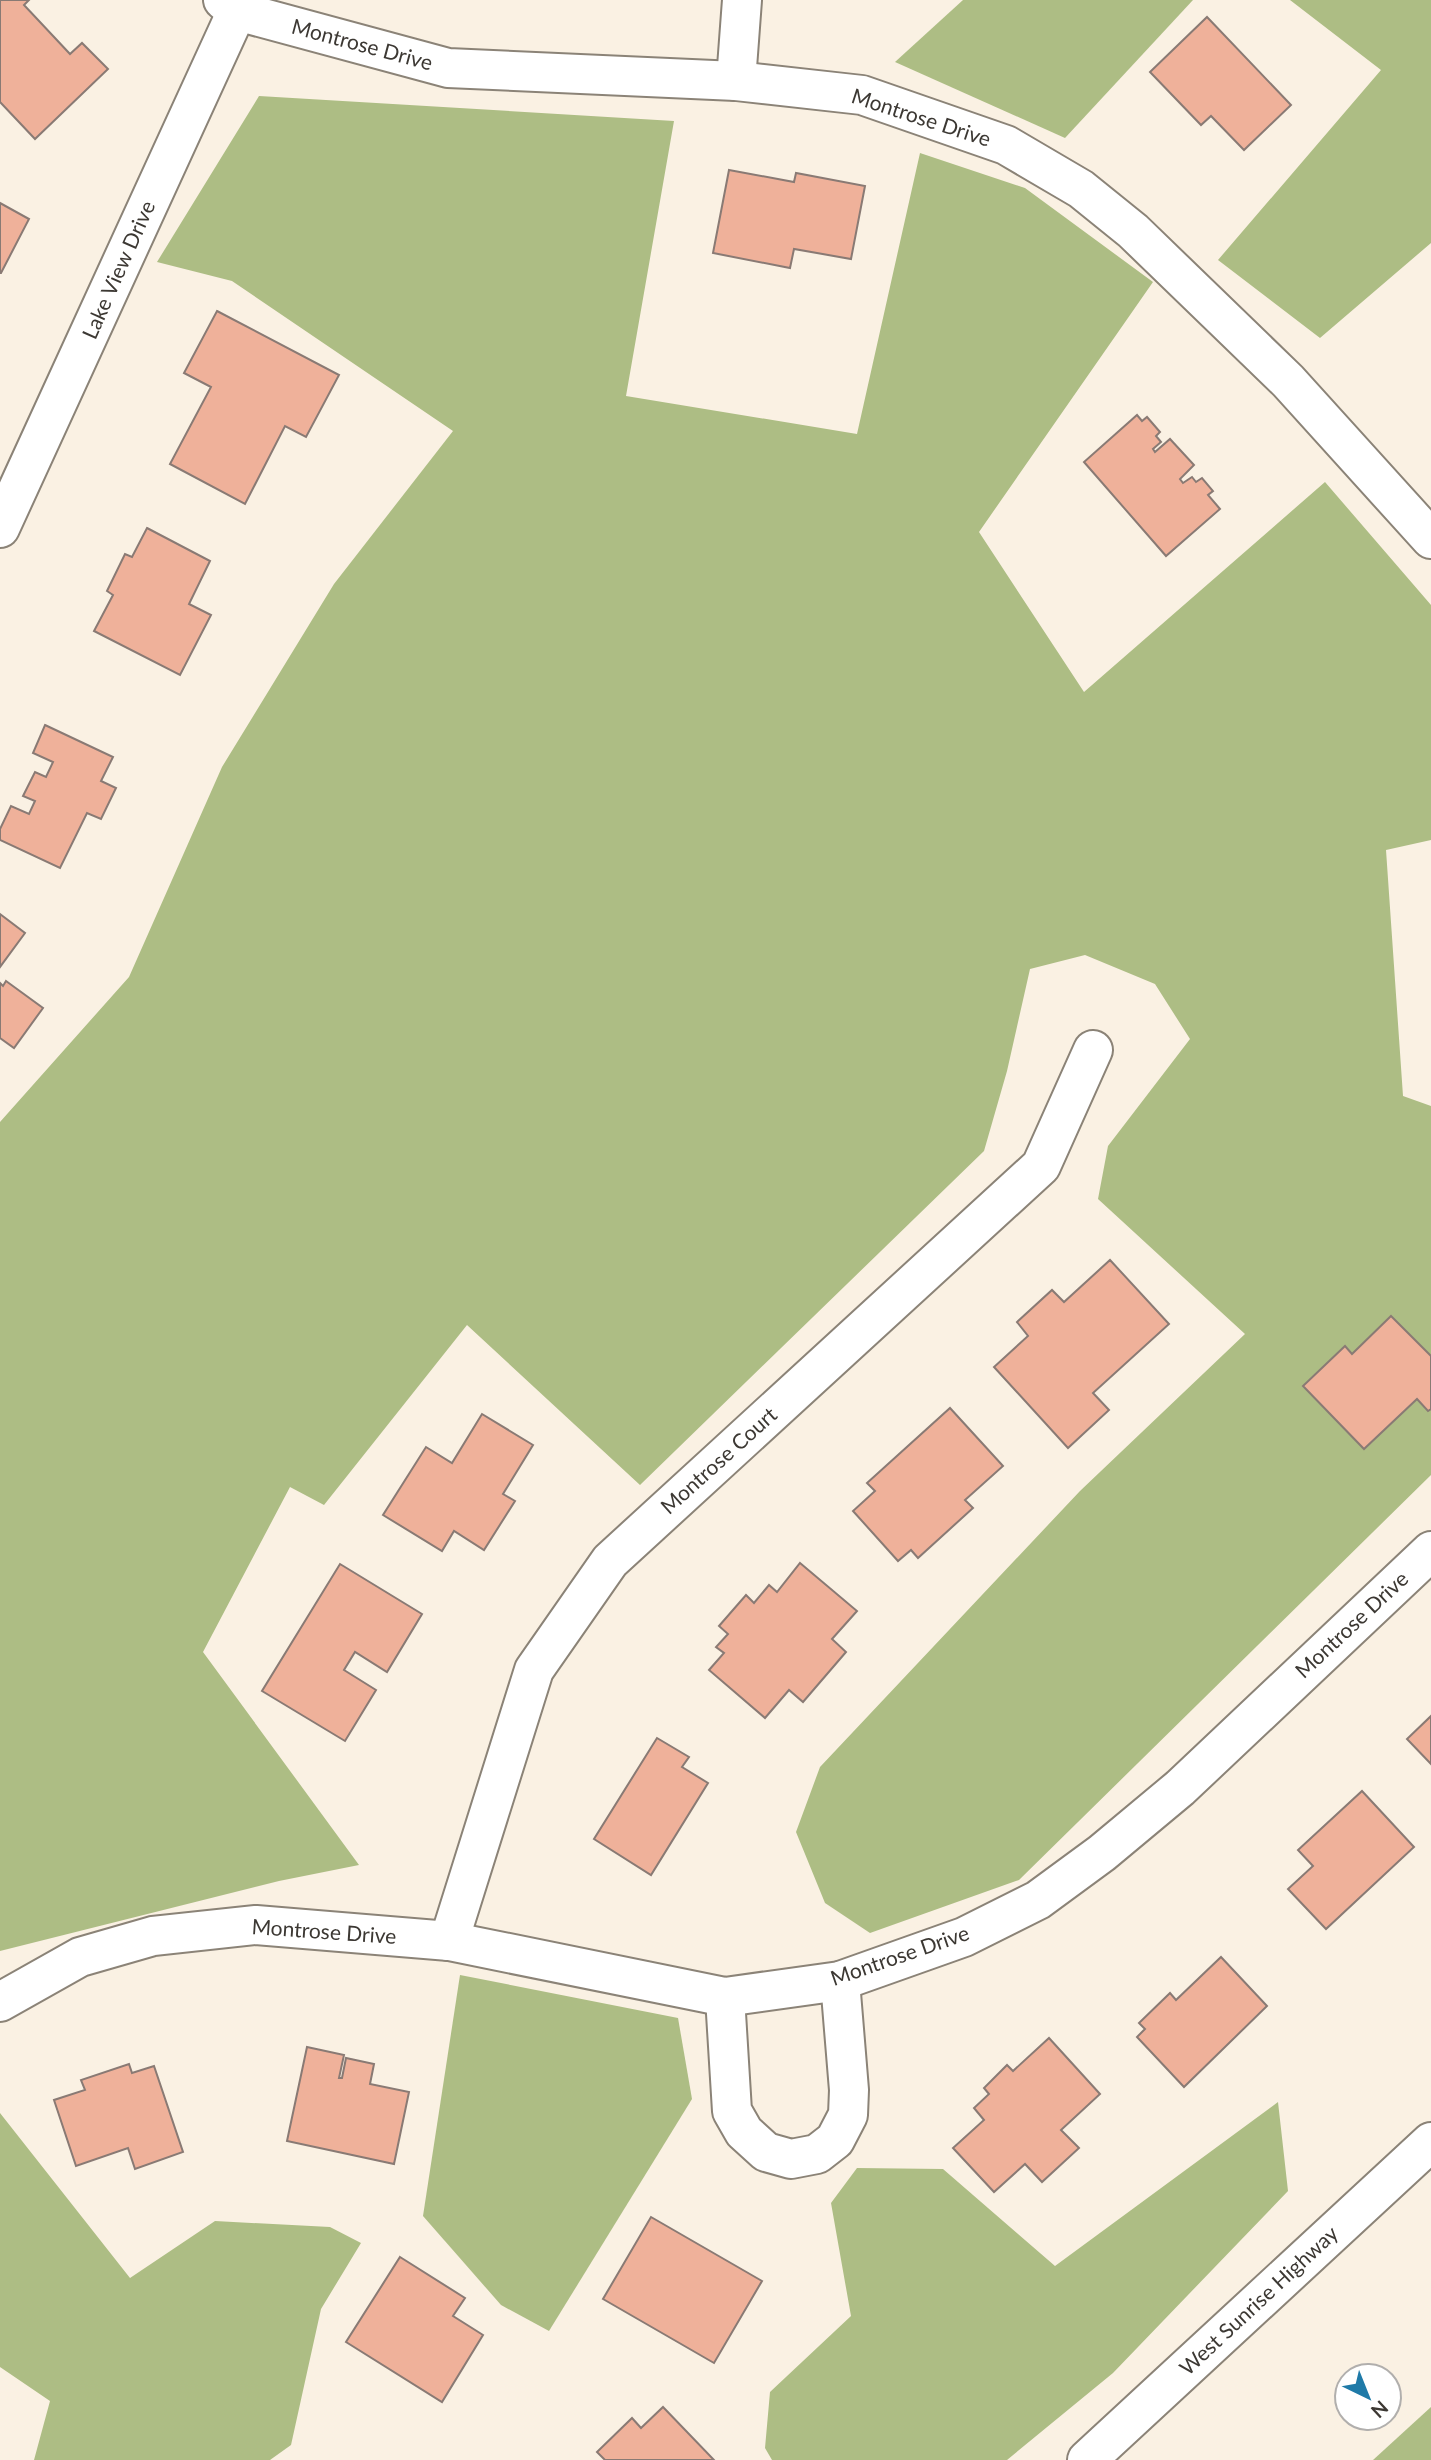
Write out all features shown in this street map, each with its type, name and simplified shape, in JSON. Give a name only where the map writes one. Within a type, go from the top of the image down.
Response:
[{"type":"street","points":[[736,81],[742,0]]},
{"type":"street","name":"Montrose Drive","points":[[230,6],[448,68],[736,81],[862,95],[1006,145],[1081,189],[1133,231],[1288,380],[1431,539]]},
{"type":"street","name":"Lake View Drive","points":[[0,528],[10,484],[230,6]]},
{"type":"street","name":"Montrose Court","points":[[449,1941],[534,1670],[610,1562],[1041,1166],[1093,1050]]},
{"type":"street","name":"Montrose Drive","points":[[0,2002],[80,1957],[153,1936],[256,1925],[449,1941],[725,1997],[840,1981],[964,1937],[1038,1900],[1101,1853],[1180,1788],[1431,1551]]},
{"type":"street","points":[[725,1997],[732,2110],[744,2132],[766,2152],[791,2159],[817,2154],[835,2140],[848,2115],[849,2090],[840,1981]]},
{"type":"street","name":"West Sunrise Highway","points":[[1087,2460],[1431,2142]]},
{"type":"green space","points":[[963,0],[1193,0],[1065,138],[895,62]]},
{"type":"green space","points":[[1290,0],[1431,0],[1431,243],[1320,338],[1218,260],[1381,70]]},
{"type":"green space","points":[[259,96],[674,121],[626,396],[857,434],[920,153],[1025,188],[1153,282],[979,532],[1084,692],[1325,482],[1431,605],[1431,840],[1386,850],[1403,1096],[1431,1106],[1431,1475],[1019,1880],[870,1933],[825,1903],[796,1832],[820,1767],[1080,1491],[1245,1334],[1098,1199],[1108,1146],[1190,1039],[1155,984],[1085,955],[1030,969],[1007,1071],[984,1151],[640,1485],[467,1325],[324,1505],[290,1487],[203,1652],[359,1865],[279,1881],[0,1951],[0,1122],[129,977],[222,767],[334,584],[453,431],[232,281],[157,262]]},
{"type":"green space","points":[[460,1975],[678,2018],[692,2099],[549,2331],[501,2305],[423,2216]]},
{"type":"green space","points":[[1278,2102],[1288,2191],[1113,2373],[1007,2460],[772,2460],[765,2448],[770,2392],[851,2316],[831,2203],[857,2168],[943,2169],[1055,2266]]},
{"type":"green space","points":[[0,2113],[130,2278],[215,2221],[330,2227],[361,2243],[321,2309],[291,2445],[270,2460],[34,2460],[50,2401],[0,2367]]},
{"type":"green space","points":[[1431,2407],[1431,2460],[1373,2460]]},
{"type":"building","points":[[0,0],[29,0],[24,5],[70,54],[82,43],[108,69],[35,139],[0,102]]},
{"type":"building","points":[[1207,17],[1291,105],[1244,150],[1211,116],[1201,125],[1150,72]]},
{"type":"building","points":[[729,170],[794,182],[796,173],[865,186],[851,259],[794,249],[790,268],[713,253]]},
{"type":"building","points":[[0,203],[29,219],[1,273],[0,273]]},
{"type":"building","points":[[217,311],[339,375],[306,437],[285,426],[245,504],[170,464],[211,387],[184,373]]},
{"type":"building","points":[[1137,415],[1142,421],[1147,417],[1160,432],[1156,436],[1161,442],[1153,449],[1155,452],[1170,439],[1194,465],[1180,479],[1183,483],[1192,477],[1196,482],[1202,478],[1213,491],[1208,495],[1220,509],[1166,556],[1084,462]]},
{"type":"building","points":[[147,528],[210,561],[189,604],[211,615],[180,675],[94,631],[113,595],[107,591],[125,554],[132,557]]},
{"type":"building","points":[[45,725],[113,757],[101,781],[116,788],[101,819],[87,813],[60,868],[0,840],[0,829],[11,806],[29,814],[35,801],[23,796],[35,772],[46,777],[53,762],[33,753]]},
{"type":"building","points":[[0,914],[25,933],[0,967]]},
{"type":"building","points":[[6,981],[43,1008],[14,1048],[0,1038],[0,983],[3,986]]},
{"type":"building","points":[[1110,1260],[1169,1324],[1093,1393],[1109,1410],[1068,1448],[994,1367],[1028,1336],[1017,1322],[1052,1290],[1064,1302]]},
{"type":"building","points":[[1391,1316],[1431,1356],[1431,1409],[1428,1411],[1417,1399],[1364,1449],[1303,1386],[1345,1346],[1352,1354]]},
{"type":"building","points":[[950,1408],[1003,1466],[965,1500],[973,1508],[918,1558],[911,1550],[898,1561],[853,1511],[875,1491],[867,1483]]},
{"type":"building","points":[[482,1414],[533,1445],[503,1494],[515,1501],[484,1550],[454,1531],[442,1551],[383,1515],[426,1447],[452,1463]]},
{"type":"building","points":[[800,1563],[857,1611],[832,1639],[846,1652],[803,1702],[789,1690],[765,1718],[709,1670],[724,1653],[716,1647],[728,1634],[719,1626],[746,1595],[754,1603],[769,1585],[777,1592]]},
{"type":"building","points":[[340,1564],[422,1614],[387,1672],[355,1652],[344,1670],[376,1690],[345,1741],[262,1691]]},
{"type":"building","points":[[1431,1716],[1431,1764],[1407,1739]]},
{"type":"building","points":[[657,1738],[689,1757],[682,1767],[708,1783],[651,1875],[594,1839]]},
{"type":"building","points":[[1362,1791],[1414,1847],[1326,1929],[1288,1889],[1313,1866],[1298,1850]]},
{"type":"building","points":[[1221,1957],[1267,2006],[1184,2087],[1137,2037],[1145,2029],[1139,2023],[1170,1993],[1176,2000]]},
{"type":"building","points":[[1049,2038],[1100,2094],[1061,2130],[1079,2148],[1042,2182],[1025,2164],[994,2192],[953,2148],[984,2120],[974,2108],[989,2094],[984,2088],[1007,2065],[1013,2071]]},
{"type":"building","points":[[307,2047],[344,2055],[339,2078],[342,2078],[346,2058],[374,2064],[370,2084],[409,2092],[394,2164],[287,2141]]},
{"type":"building","points":[[129,2064],[132,2073],[154,2066],[183,2152],[135,2169],[128,2148],[76,2166],[54,2100],[85,2090],[81,2080]]},
{"type":"building","points":[[651,2217],[762,2281],[714,2363],[603,2299]]},
{"type":"building","points":[[400,2257],[465,2298],[453,2316],[483,2335],[442,2402],[346,2342]]},
{"type":"building","points":[[663,2407],[714,2460],[605,2460],[597,2452],[632,2418],[641,2428]]}]
